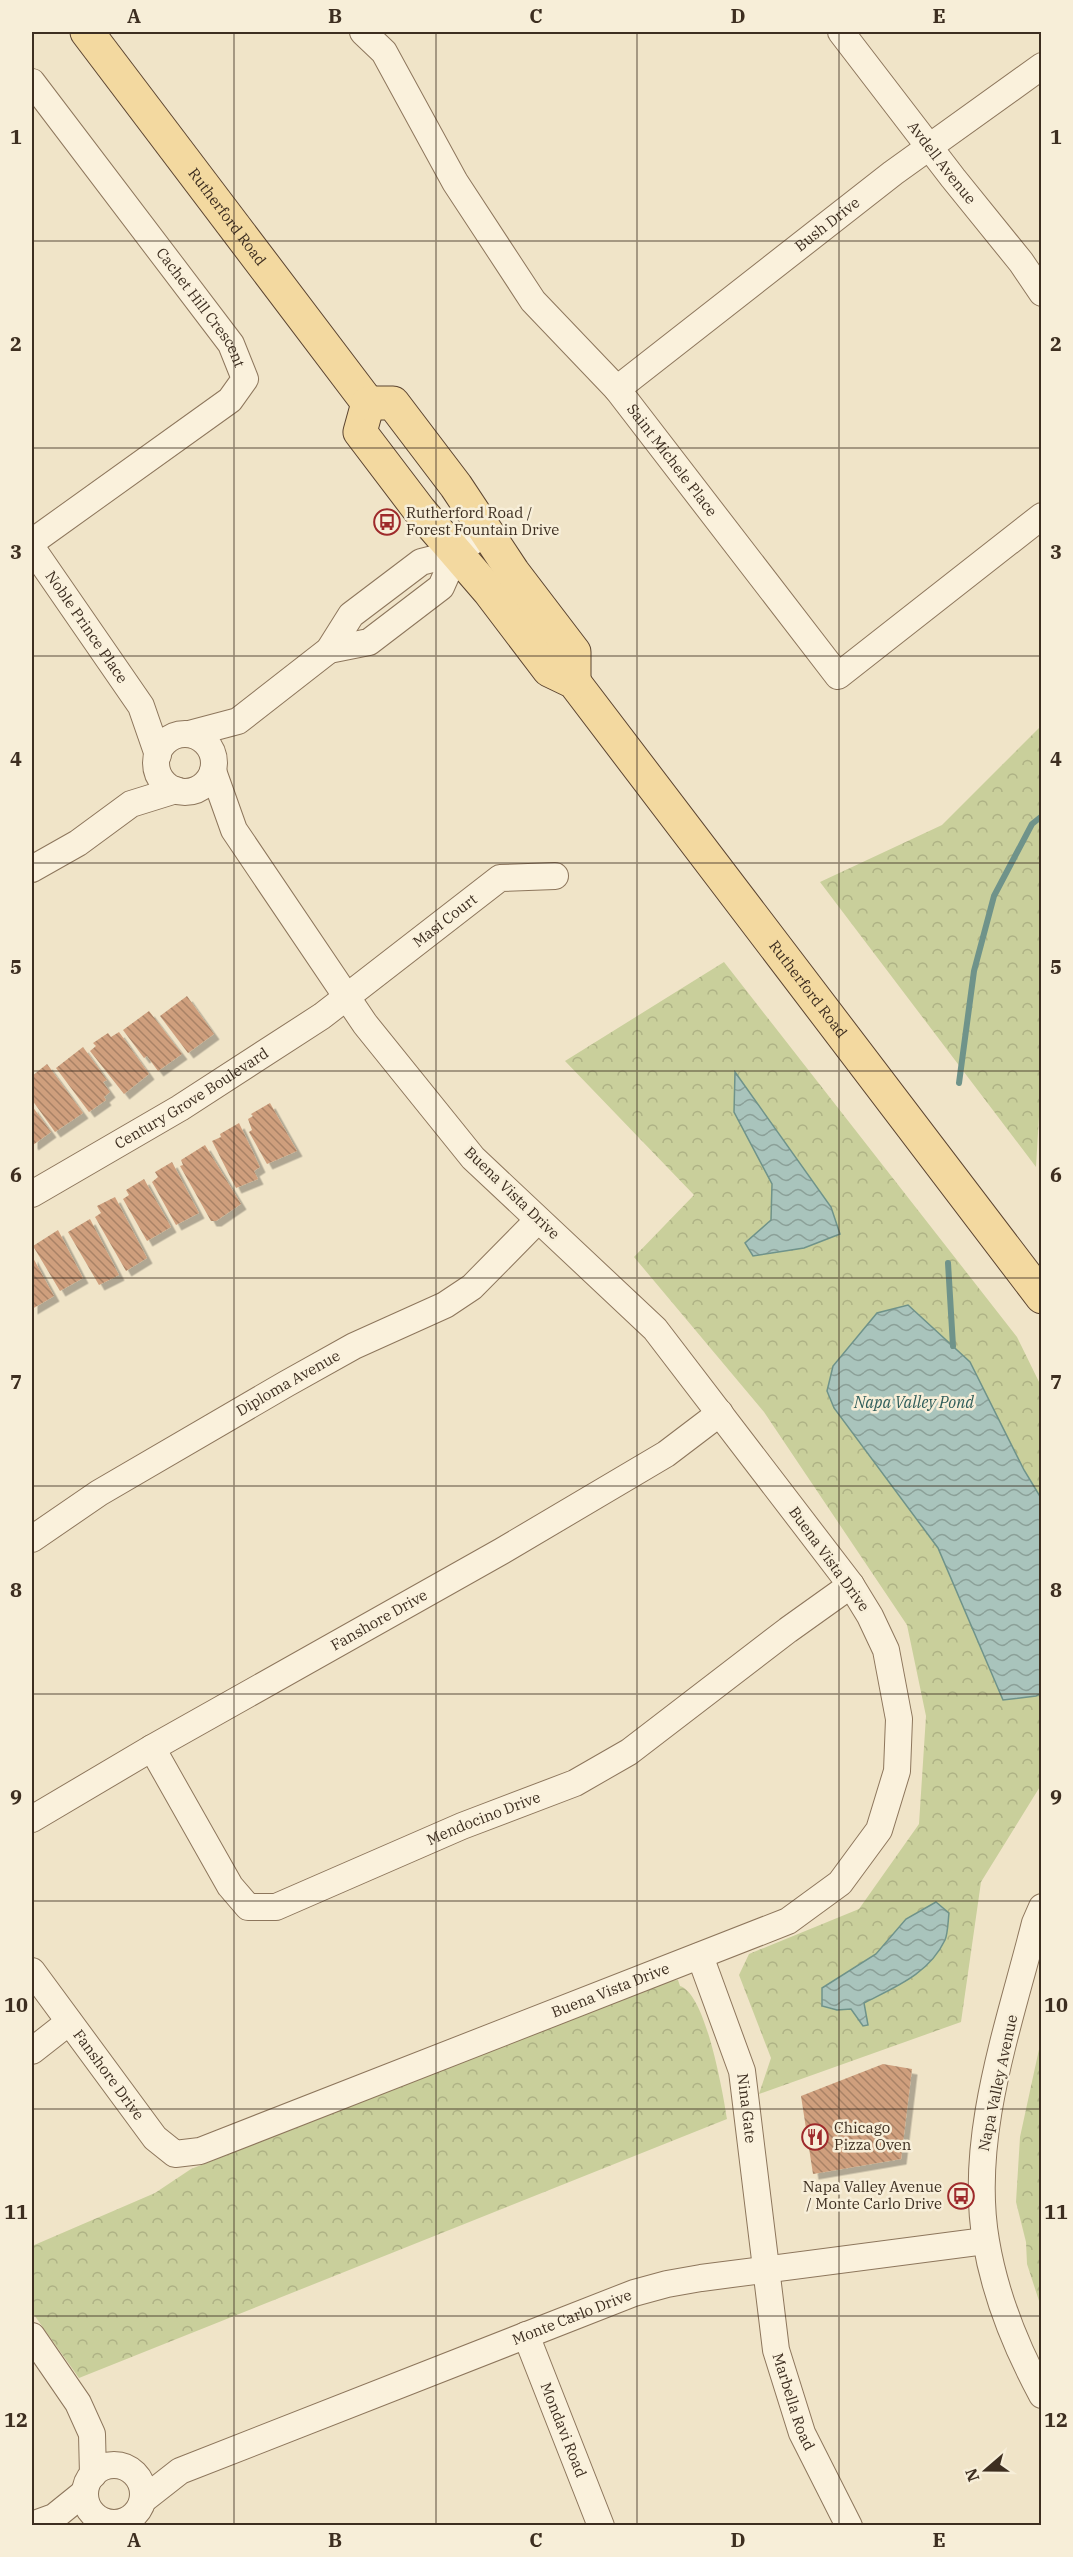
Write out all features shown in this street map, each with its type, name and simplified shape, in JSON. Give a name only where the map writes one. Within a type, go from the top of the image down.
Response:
[{"type":"main road","name":"Rutherford Road","points":[[87,32],[368,403],[360,432],[420,511],[489,591],[549,670],[574,682],[1041,1297]]},
{"type":"main road","points":[[368,403],[393,403],[456,486],[513,572],[574,652],[574,682]]},
{"type":"street","name":"Saint Michele Place","points":[[363,32],[384,52],[455,182],[533,301],[617,389],[838,676],[1041,516]]},
{"type":"street","name":"Avdell Avenue","points":[[841,32],[1021,262],[1041,293]]},
{"type":"street","name":"Bush Drive","points":[[617,389],[928,146],[1041,66]]},
{"type":"street","name":"Cachet Hill Crescent","points":[[32,82],[231,344],[245,379],[230,400],[32,542]]},
{"type":"street","points":[[130,804],[164,744],[170,738],[238,721],[329,650],[351,615],[421,562],[456,553],[486,532]]},
{"type":"street","name":"Noble Prince Place","points":[[32,548],[141,706],[157,757]]},
{"type":"street","name":"Noble Prince Place","points":[[141,706],[188,734]]},
{"type":"street","points":[[32,869],[78,843],[130,804],[204,785],[238,721]]},
{"type":"street","points":[[188,734],[202,739],[208,745],[212,752],[213,770]]},
{"type":"street","points":[[157,757],[157,767],[163,780],[181,791]]},
{"type":"street","name":"Buena Vista Drive","points":[[200,2151],[788,1921],[840,1883],[879,1830],[897,1771],[899,1719],[886,1650],[852,1585],[655,1329],[473,1158],[365,1024],[234,830],[213,770]]},
{"type":"street","name":"Buena Vista Drive","points":[[181,791],[234,830]]},
{"type":"street","name":"Masi Court","points":[[348,998],[500,878],[555,876]]},
{"type":"street","name":"Century Grove Boulevard","points":[[32,1194],[180,1108],[348,998]]},
{"type":"street","name":"Diploma Avenue","points":[[32,1539],[99,1493],[296,1378],[354,1346],[445,1305],[472,1287],[538,1220]]},
{"type":"street","name":"Fanshore Drive","points":[[32,1819],[152,1748],[513,1545],[666,1454],[720,1413]]},
{"type":"street","name":"Mendocino Drive","points":[[152,1748],[230,1887],[248,1907],[276,1907],[452,1830],[574,1783],[629,1752],[788,1630],[852,1585]]},
{"type":"street","name":"Napa Valley Avenue","points":[[1041,1907],[1005,2042],[986,2130],[982,2178],[986,2241],[1008,2323],[1041,2396]]},
{"type":"street","name":"Nina Gate","points":[[700,1956],[742,2071],[767,2268]]},
{"type":"street","name":"Fanshore Drive","points":[[32,1971],[155,2138],[175,2154],[200,2151]]},
{"type":"street","points":[[32,2051],[69,2022]]},
{"type":"street","name":"Monte Carlo Drive","points":[[129,2470],[180,2471],[634,2293],[667,2283],[767,2268],[986,2241]]},
{"type":"street","name":"Marbella Road","points":[[767,2268],[776,2350],[802,2433],[849,2526]]},
{"type":"street","name":"Mondavi Road","points":[[526,2335],[601,2526]]},
{"type":"street","points":[[32,2336],[78,2403],[92,2434],[141,2484],[140,2512],[124,2522],[43,2521]]},
{"type":"street","points":[[92,2434],[88,2506],[104,2522]]},
{"type":"street","points":[[43,2521],[107,2467],[115,2466],[129,2470]]},
{"type":"street","name":"Monte Carlo Drive","points":[[140,2512],[180,2471]]},
{"type":"green space","points":[[1041,726],[1042,1065],[1036,1167],[820,882],[942,825]]},
{"type":"green space","points":[[724,962],[1017,1337],[1041,1386],[1041,1785],[981,1882],[961,2022],[759,2094],[771,2058],[739,1975],[749,1954],[859,1909],[919,1824],[926,1716],[907,1625],[764,1412],[634,1257],[694,1195],[565,1061]]},
{"type":"green space","points":[[678,1980],[680,1986],[689,1993],[698,2006],[705,2025],[712,2046],[727,2119],[79,2378],[32,2312],[32,2246],[155,2193],[191,2169],[668,1981]]},
{"type":"green space","points":[[1041,2040],[1042,2307],[1027,2264],[1026,2242],[1016,2202],[1020,2137]]},
{"type":"water","points":[[735,1072],[831,1207],[840,1234],[804,1248],[753,1256],[745,1243],[771,1220],[772,1184],[734,1112]]},
{"type":"water","name":"Napa Valley Pond","points":[[908,1305],[970,1362],[1024,1470],[1041,1498],[1042,1693],[1036,1696],[1003,1700],[938,1548],[834,1408],[827,1391],[833,1366],[877,1313]]},
{"type":"water","points":[[936,1902],[949,1913],[945,1940],[938,1952],[921,1971],[864,2003],[868,2025],[863,2026],[851,2009],[837,2010],[822,2006],[822,1988],[876,1954],[906,1919]]},
{"type":"building","points":[[187,996],[214,1034],[188,1053],[160,1016]]},
{"type":"building","points":[[149,1011],[182,1054],[158,1071],[147,1056],[144,1058],[123,1030]]},
{"type":"building","points":[[119,1032],[149,1074],[124,1094],[90,1051],[96,1046],[93,1043],[108,1033],[111,1037]]},
{"type":"building","points":[[83,1047],[107,1080],[103,1082],[110,1092],[104,1097],[106,1100],[89,1112],[56,1068]]},
{"type":"building","points":[[47,1064],[83,1113],[55,1132],[32,1100],[32,1076]]},
{"type":"building","points":[[270,1103],[297,1151],[267,1164],[249,1132],[252,1130],[248,1119],[253,1116],[251,1114]]},
{"type":"building","points":[[32,1106],[51,1132],[33,1145],[32,1143]]},
{"type":"building","points":[[239,1123],[260,1167],[254,1171],[258,1179],[236,1188],[212,1141]]},
{"type":"building","points":[[205,1145],[241,1204],[216,1221],[211,1221],[180,1166],[183,1165],[181,1160]]},
{"type":"building","points":[[172,1162],[199,1213],[176,1225],[152,1182],[158,1177],[155,1172]]},
{"type":"building","points":[[144,1179],[171,1227],[147,1241],[123,1199],[129,1195],[126,1190]]},
{"type":"building","points":[[115,1197],[147,1258],[126,1271],[95,1217],[101,1213],[97,1206]]},
{"type":"building","points":[[90,1219],[119,1275],[99,1285],[68,1232]]},
{"type":"building","points":[[58,1230],[83,1278],[60,1291],[33,1246]]},
{"type":"building","points":[[32,1256],[54,1296],[32,1309]]},
{"type":"building","points":[[883,2064],[912,2069],[901,2159],[813,2174],[801,2096]]},
{"type":"waterway","points":[[959,1083],[974,971],[994,896],[1032,824],[1042,816]]},
{"type":"waterway","points":[[948,1263],[953,1346]]},
{"type":"place","name":"Rutherford Road / Forest Fountain Drive","points":[[387,522]]},
{"type":"place","name":"Chicago Pizza Oven","points":[[815,2137]]},
{"type":"place","name":"Napa Valley Avenue / Monte Carlo Drive","points":[[961,2196]]}]
